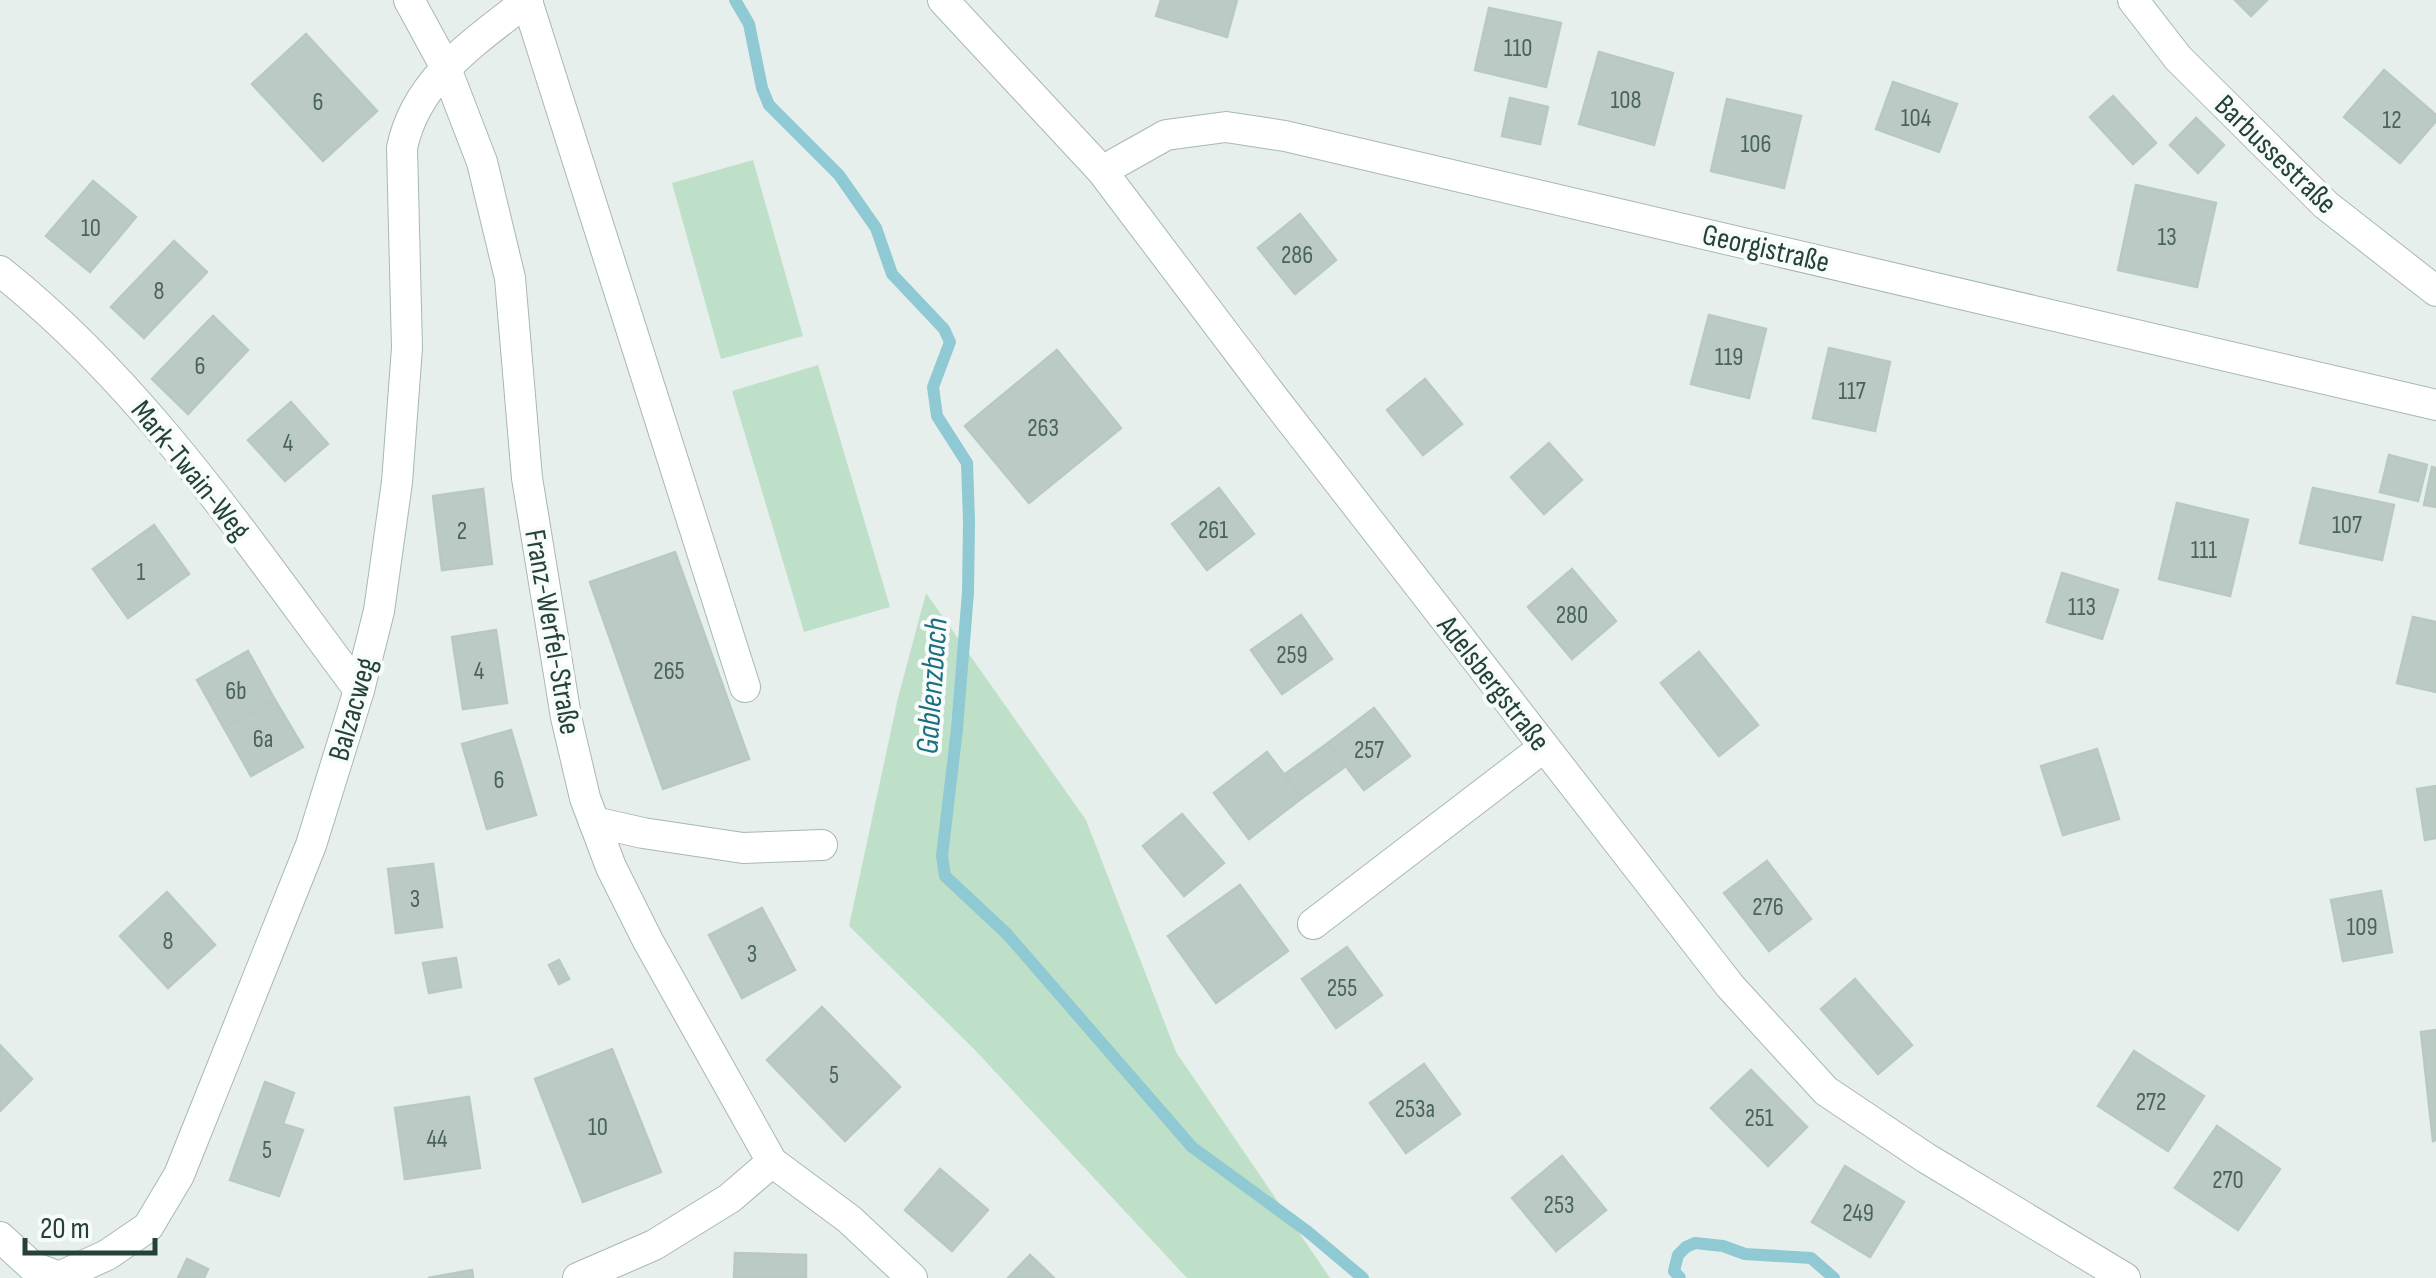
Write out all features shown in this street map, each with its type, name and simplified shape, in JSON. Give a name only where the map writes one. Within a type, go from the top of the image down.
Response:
[{"type":"street","points":[[408,0],[445,66]]},
{"type":"street","points":[[528,0],[745,687]]},
{"type":"street","name":"Balzacweg","points":[[0,1236],[34,1267],[60,1277],[107,1254],[148,1227],[179,1175],[311,844],[380,611],[397,482],[407,348],[402,148],[407,122],[445,66],[528,0]]},
{"type":"street","name":"Adelsbergstraße","points":[[943,0],[1102,170],[1730,986],[1826,1091],[1956,1177],[2125,1278]]},
{"type":"street","name":"Barbussestraße","points":[[2132,0],[2178,58],[2326,205],[2436,291]]},
{"type":"street","name":"Franz-Werfel-Straße","points":[[445,66],[482,162],[510,278],[528,478],[566,718],[585,798],[611,867],[772,1162],[848,1219],[912,1278]]},
{"type":"street","name":"Georgistraße","points":[[1102,170],[1166,135],[1226,127],[1285,136],[2436,405]]},
{"type":"street","name":"Mark-Twain-Weg","points":[[0,271],[82,344],[154,420],[359,690]]},
{"type":"street","points":[[1313,924],[1544,747]]},
{"type":"street","points":[[594,822],[643,834],[743,848],[822,845]]},
{"type":"street","points":[[578,1278],[654,1246],[730,1198],[772,1162]]},
{"type":"green space","points":[[753,160],[803,336],[721,359],[672,183]]},
{"type":"green space","points":[[818,365],[890,607],[804,632],[732,391]]},
{"type":"green space","points":[[926,593],[1086,820],[1176,1052],[1330,1278],[1187,1278],[974,1049],[849,926],[898,698]]},
{"type":"building","points":[[1161,0],[1237,0],[1227,37],[1156,16]]},
{"type":"building","points":[[2235,0],[2267,0],[2251,16]]},
{"type":"building","points":[[1489,8],[1561,23],[1546,87],[1475,70]]},
{"type":"building","points":[[306,34],[377,111],[323,161],[252,84]]},
{"type":"building","points":[[1599,52],[1673,73],[1654,145],[1579,124]]},
{"type":"building","points":[[2384,70],[2436,115],[2436,121],[2400,163],[2344,117]]},
{"type":"building","points":[[1893,82],[1957,104],[1939,152],[1876,129]]},
{"type":"building","points":[[2113,96],[2156,143],[2133,164],[2090,117]]},
{"type":"building","points":[[1510,98],[1548,107],[1540,144],[1502,136]]},
{"type":"building","points":[[1727,99],[1801,116],[1784,188],[1711,171]]},
{"type":"building","points":[[2196,118],[2224,145],[2198,173],[2170,145]]},
{"type":"building","points":[[93,181],[136,217],[90,272],[46,236]]},
{"type":"building","points":[[2136,185],[2216,203],[2197,287],[2118,270]]},
{"type":"building","points":[[1300,214],[1336,260],[1295,294],[1258,248]]},
{"type":"building","points":[[174,241],[207,272],[144,338],[111,307]]},
{"type":"building","points":[[1709,315],[1766,329],[1749,398],[1691,384]]},
{"type":"building","points":[[213,316],[248,350],[188,414],[152,379]]},
{"type":"building","points":[[1829,348],[1890,362],[1875,431],[1813,418]]},
{"type":"building","points":[[1057,350],[1121,428],[1029,503],[965,426]]},
{"type":"building","points":[[1425,379],[1462,424],[1423,455],[1387,410]]},
{"type":"building","points":[[291,402],[328,444],[285,481],[248,440]]},
{"type":"building","points":[[1549,443],[1582,480],[1544,514],[1511,477]]},
{"type":"building","points":[[2389,455],[2427,465],[2418,501],[2380,492]]},
{"type":"building","points":[[2432,467],[2436,468],[2436,507],[2424,505]]},
{"type":"building","points":[[1219,488],[1254,534],[1207,570],[1172,524]]},
{"type":"building","points":[[2313,488],[2394,505],[2382,560],[2300,543]]},
{"type":"building","points":[[483,489],[492,564],[442,570],[433,496]]},
{"type":"building","points":[[2177,503],[2248,520],[2230,596],[2159,579]]},
{"type":"building","points":[[154,525],[189,574],[128,618],[93,569]]},
{"type":"building","points":[[675,552],[749,759],[663,789],[590,582]]},
{"type":"building","points":[[1572,569],[1616,621],[1572,659],[1528,607]]},
{"type":"building","points":[[2062,573],[2118,590],[2102,639],[2047,622]]},
{"type":"building","points":[[1301,615],[1332,659],[1282,694],[1251,650]]},
{"type":"building","points":[[2413,617],[2436,622],[2436,692],[2397,683]]},
{"type":"building","points":[[496,630],[507,703],[463,709],[452,637]]},
{"type":"building","points":[[248,651],[275,700],[224,728],[197,680]]},
{"type":"building","points":[[1699,652],[1758,725],[1719,756],[1661,683]]},
{"type":"building","points":[[275,700],[303,747],[251,776],[224,728]]},
{"type":"building","points":[[1374,708],[1410,756],[1364,790],[1328,743]]},
{"type":"building","points":[[511,730],[536,815],[487,829],[462,744]]},
{"type":"building","points":[[1328,743],[1346,766],[1302,798],[1285,774]]},
{"type":"building","points":[[2097,749],[2119,819],[2063,835],[2041,766]]},
{"type":"building","points":[[1267,752],[1302,798],[1249,839],[1214,793]]},
{"type":"building","points":[[2436,786],[2436,838],[2425,840],[2417,789]]},
{"type":"building","points":[[1182,814],[1224,863],[1184,896],[1143,846]]},
{"type":"building","points":[[1767,861],[1811,919],[1769,951],[1724,893]]},
{"type":"building","points":[[433,864],[442,927],[396,933],[388,869]]},
{"type":"building","points":[[1240,885],[1288,951],[1216,1003],[1168,936]]},
{"type":"building","points":[[2381,891],[2392,952],[2343,961],[2331,900]]},
{"type":"building","points":[[167,892],[215,945],[168,988],[120,936]]},
{"type":"building","points":[[762,908],[795,970],[742,998],[709,935]]},
{"type":"building","points":[[1347,947],[1382,995],[1336,1028],[1302,979]]},
{"type":"building","points":[[456,958],[461,987],[429,993],[423,963]]},
{"type":"building","points":[[559,960],[569,979],[559,984],[549,965]]},
{"type":"building","points":[[1855,979],[1912,1045],[1878,1074],[1821,1009]]},
{"type":"building","points":[[822,1007],[900,1087],[845,1141],[767,1060]]},
{"type":"building","points":[[2436,1030],[2436,1140],[2433,1141],[2421,1032]]},
{"type":"building","points":[[0,1045],[32,1079],[0,1111]]},
{"type":"building","points":[[612,1049],[661,1172],[583,1202],[535,1079]]},
{"type":"building","points":[[2134,1051],[2204,1096],[2168,1151],[2098,1106]]},
{"type":"building","points":[[1424,1064],[1460,1114],[1406,1153],[1370,1103]]},
{"type":"building","points":[[1751,1070],[1807,1127],[1768,1166],[1711,1108]]},
{"type":"building","points":[[265,1082],[294,1093],[283,1124],[303,1130],[279,1196],[230,1180]]},
{"type":"building","points":[[469,1097],[480,1168],[405,1179],[395,1108]]},
{"type":"building","points":[[2217,1126],[2280,1169],[2238,1230],[2175,1188]]},
{"type":"building","points":[[1562,1156],[1606,1210],[1556,1251],[1512,1198]]},
{"type":"building","points":[[1845,1166],[1904,1202],[1870,1257],[1812,1222]]},
{"type":"building","points":[[940,1169],[988,1210],[952,1251],[905,1210]]},
{"type":"building","points":[[735,1253],[806,1255],[806,1278],[734,1278]]},
{"type":"building","points":[[1030,1255],[1054,1278],[1008,1278]]},
{"type":"building","points":[[187,1259],[208,1269],[204,1278],[178,1278]]},
{"type":"building","points":[[472,1270],[473,1278],[428,1278]]},
{"type":"waterway","name":"Gablenzbach","points":[[735,0],[749,24],[769,105],[839,175],[876,228],[892,274],[944,329],[950,342],[933,387],[937,416],[967,463],[969,521],[968,592],[957,729],[942,856],[945,876],[1007,934],[1192,1147],[1307,1231],[1363,1278]]},
{"type":"waterway","name":"Gablenzbach","points":[[1680,1278],[1674,1271],[1678,1255],[1695,1243],[1723,1246],[1745,1254],[1811,1258],[1834,1278]]}]
